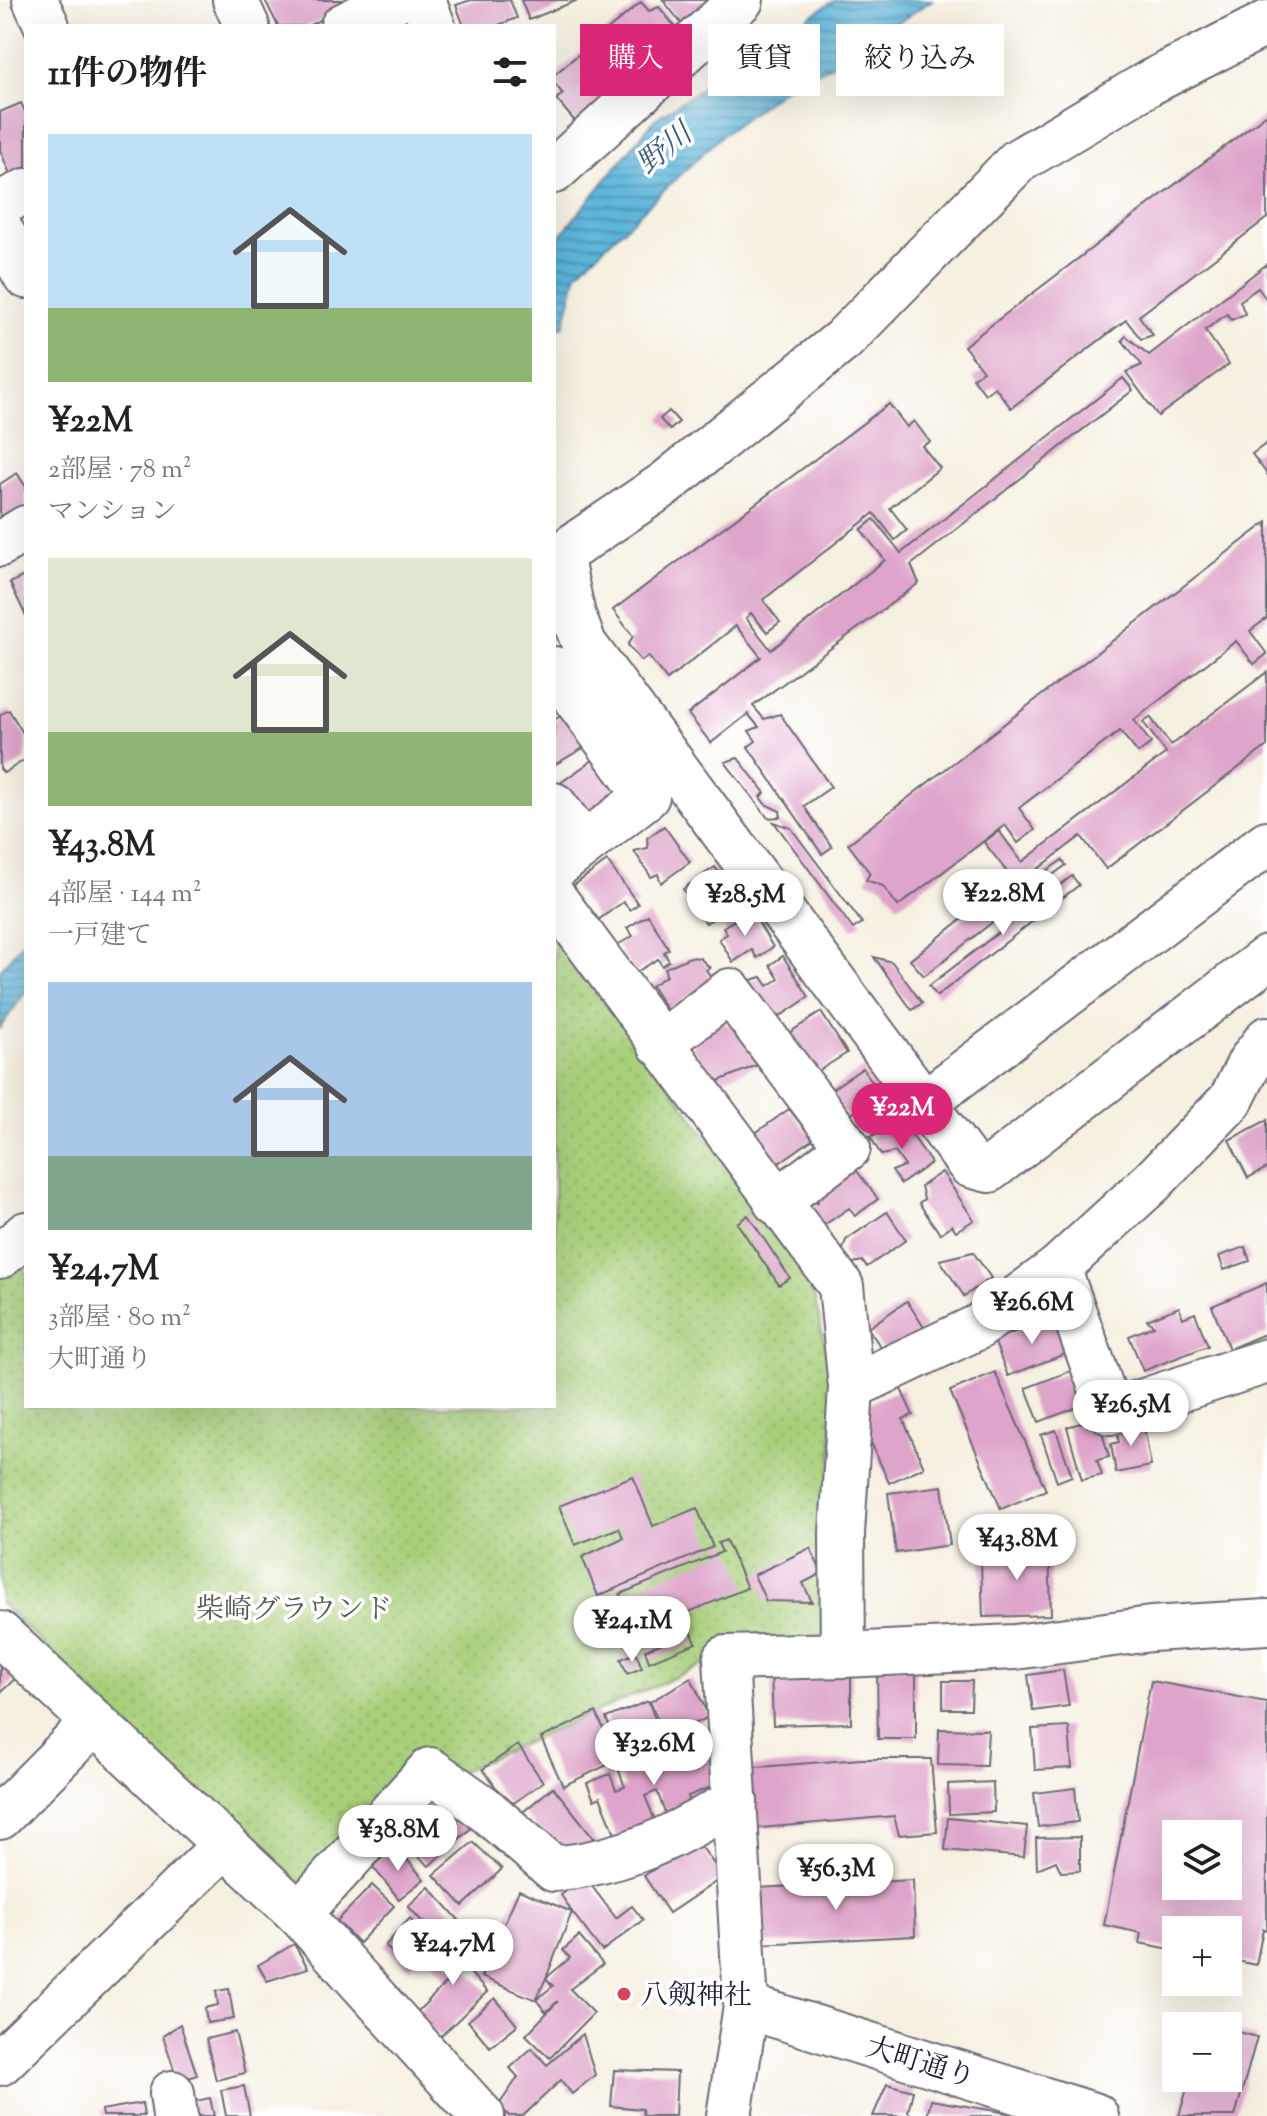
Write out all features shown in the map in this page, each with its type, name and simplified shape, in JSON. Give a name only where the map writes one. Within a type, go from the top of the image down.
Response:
[{"type":"street","points":[[35,0],[46,24]]},
{"type":"street","points":[[235,0],[246,24]]},
{"type":"street","points":[[423,0],[432,24]]},
{"type":"street","points":[[556,169],[737,1]]},
{"type":"street","points":[[1267,23],[1149,83],[1018,161],[843,340],[665,484],[557,557],[584,644],[970,1165],[989,1170],[1267,958]]},
{"type":"street","points":[[0,204],[24,192]]},
{"type":"street","points":[[0,229],[24,272]]},
{"type":"street","points":[[0,544],[24,529]]},
{"type":"street","points":[[556,672],[647,796],[569,856],[556,812]]},
{"type":"street","points":[[924,1103],[1267,843]]},
{"type":"street","points":[[556,901],[841,1286],[851,1387],[842,1533],[843,1655]]},
{"type":"street","points":[[660,1044],[730,991],[848,1148],[776,1202]]},
{"type":"street","points":[[851,1387],[978,1327],[1058,1268],[1153,1181],[1231,1100],[1250,1062],[1267,1039]]},
{"type":"street","points":[[0,1256],[24,1236]]},
{"type":"street","points":[[1058,1268],[1110,1412],[1267,1361]]},
{"type":"street","points":[[729,2116],[746,2006],[726,1658],[1015,1647],[1151,1629],[1267,1622]]},
{"type":"street","points":[[0,1634],[299,1914],[482,2116]]},
{"type":"street","points":[[0,1817],[94,1722]]},
{"type":"street","points":[[299,1914],[430,1770],[481,1806],[554,1869],[599,1864],[663,1842],[735,1801]]},
{"type":"street","points":[[0,2063],[225,1845]]},
{"type":"street","name":"大町通り","points":[[746,2006],[1096,2116]]},
{"type":"green space","name":"柴崎グラウンド","points":[[556,927],[811,1282],[833,1382],[829,1633],[705,1664],[461,1771],[304,1895],[0,1603],[0,1274],[24,1255],[24,1408],[556,1408]]},
{"type":"water","points":[[835,0],[932,0],[897,24],[836,24],[836,63],[820,70],[820,24],[799,24]]},
{"type":"water","name":"野川","points":[[708,84],[708,96],[774,96],[721,136],[577,273],[564,326],[556,329],[556,241],[655,119]]},
{"type":"water","points":[[24,940],[24,994],[0,1028],[0,970]]},
{"type":"building","points":[[265,0],[349,0],[351,4],[312,24],[277,24]]},
{"type":"building","points":[[471,0],[510,0],[517,18],[501,24],[463,24],[456,5]]},
{"type":"building","points":[[521,0],[578,0],[529,20]]},
{"type":"building","points":[[663,0],[718,0],[692,28],[692,24],[682,24]]},
{"type":"building","points":[[641,2],[649,11],[659,7],[673,24],[615,24]]},
{"type":"building","points":[[580,53],[580,96],[612,96],[578,125],[556,99],[563,94],[556,85],[556,73]]},
{"type":"building","points":[[21,103],[24,110],[24,168],[10,174],[0,150],[0,112]]},
{"type":"building","points":[[1267,114],[1267,218],[1139,316],[1153,335],[1141,339],[1126,320],[1011,408],[995,387],[985,394],[973,378],[983,371],[964,346]]},
{"type":"building","points":[[1267,264],[1267,300],[1258,288],[1240,301],[1245,314],[1231,320],[1227,314],[1205,330],[1229,364],[1158,416],[1126,372],[1142,365],[1122,340],[1126,336],[1149,355]]},
{"type":"building","points":[[1123,378],[1133,390],[911,565],[919,583],[753,706],[764,719],[780,714],[831,787],[804,806],[832,847],[822,854],[748,747],[756,741],[749,731],[759,727],[748,714],[711,743],[688,714],[761,657],[736,626],[667,680],[648,656],[641,661],[628,645],[633,636],[613,610],[889,404],[907,427],[914,421],[930,442],[922,446],[940,468],[890,508],[907,530],[895,540],[874,513],[763,600],[780,622],[767,632],[751,613],[746,618],[771,650],[885,560],[861,530],[874,519],[901,553]]},
{"type":"building","points":[[669,411],[679,422],[670,430],[660,419]]},
{"type":"building","points":[[1267,443],[1267,474],[1252,454]]},
{"type":"building","points":[[17,473],[24,484],[24,512],[0,528],[0,484]]},
{"type":"building","points":[[1267,522],[1267,618],[1250,631],[1267,654],[1254,664],[1236,641],[1134,720],[1151,743],[1138,753],[1120,731],[1019,808],[1035,830],[1018,843],[1005,825],[898,906],[883,886],[866,880],[870,873],[848,844]]},
{"type":"building","points":[[24,576],[24,612],[10,583]]},
{"type":"building","points":[[1267,672],[1267,746],[1106,869],[1081,836],[1017,885],[984,842],[999,831],[1022,862],[1166,753],[1143,722],[1150,717],[1171,745]]},
{"type":"building","points":[[9,710],[24,735],[24,760],[4,773],[0,769],[0,715]]},
{"type":"building","points":[[568,712],[583,748],[556,764],[556,719]]},
{"type":"building","points":[[600,755],[621,797],[583,824],[556,786]]},
{"type":"building","points":[[738,758],[765,793],[760,797],[765,804],[780,811],[781,817],[768,818],[725,762]]},
{"type":"building","points":[[774,822],[791,828],[862,923],[853,929]]},
{"type":"building","points":[[664,826],[690,862],[661,883],[658,874],[651,877],[634,851],[648,848],[647,838]]},
{"type":"building","points":[[1062,860],[1066,865],[1039,885],[1038,877]]},
{"type":"building","points":[[607,861],[638,904],[630,910],[623,902],[598,920],[573,886]]},
{"type":"building","points":[[715,867],[738,902],[706,923],[683,889]]},
{"type":"building","points":[[1072,876],[1079,885],[937,996],[929,986]]},
{"type":"building","points":[[1020,886],[1027,895],[924,976],[910,960],[997,892],[1003,900]]},
{"type":"building","points":[[648,915],[669,949],[664,952],[669,961],[662,966],[658,959],[635,973],[617,945],[633,936],[627,928]]},
{"type":"building","points":[[740,917],[755,917],[773,947],[757,958],[752,950],[733,962],[719,939],[727,934],[723,927]]},
{"type":"building","points":[[783,956],[809,997],[773,1021],[747,981],[762,977],[768,986],[779,979],[770,965]]},
{"type":"building","points":[[690,957],[700,958],[710,968],[706,970],[713,980],[667,1010],[651,986],[666,976],[665,968]]},
{"type":"building","points":[[874,957],[892,962],[922,1003],[912,1010]]},
{"type":"building","points":[[821,1012],[847,1053],[815,1073],[789,1033]]},
{"type":"building","points":[[720,1022],[732,1025],[760,1064],[716,1082],[693,1049],[692,1037]]},
{"type":"building","points":[[863,1068],[887,1105],[875,1114],[868,1103],[847,1117],[829,1091]]},
{"type":"building","points":[[789,1109],[813,1139],[776,1165],[754,1134]]},
{"type":"building","points":[[1267,1120],[1267,1168],[1248,1178],[1229,1140]]},
{"type":"building","points":[[904,1123],[931,1163],[901,1184],[892,1171],[905,1166],[895,1152],[881,1155],[870,1136],[895,1130]]},
{"type":"building","points":[[857,1171],[878,1199],[855,1216],[849,1208],[823,1226],[806,1204],[818,1202],[816,1192],[845,1172]]},
{"type":"building","points":[[942,1172],[974,1220],[956,1231],[952,1225],[940,1234],[919,1203],[924,1199],[921,1186]]},
{"type":"building","points":[[887,1212],[906,1240],[867,1267],[862,1261],[849,1264],[842,1253],[846,1240]]},
{"type":"building","points":[[748,1215],[790,1278],[779,1285],[737,1223]]},
{"type":"building","points":[[1245,1247],[1250,1261],[1224,1270],[1219,1256]]},
{"type":"building","points":[[973,1252],[991,1278],[964,1296],[940,1260]]},
{"type":"building","points":[[1267,1283],[1267,1333],[1229,1349],[1212,1306]]},
{"type":"building","points":[[907,1301],[925,1329],[886,1355],[868,1328]]},
{"type":"building","points":[[1179,1307],[1183,1318],[1195,1313],[1208,1346],[1143,1371],[1129,1336],[1154,1326],[1147,1320]]},
{"type":"building","points":[[1056,1316],[1070,1352],[1008,1376],[994,1340]]},
{"type":"building","points":[[1081,1367],[1094,1401],[1039,1422],[1026,1388]]},
{"type":"building","points":[[995,1372],[1046,1490],[1001,1509],[950,1391]]},
{"type":"building","points":[[901,1389],[913,1415],[903,1419],[924,1467],[889,1483],[856,1409]]},
{"type":"building","points":[[1098,1418],[1109,1457],[1097,1460],[1102,1475],[1082,1480],[1067,1427]]},
{"type":"building","points":[[1143,1421],[1151,1466],[1116,1473],[1111,1444],[1119,1442],[1116,1426]]},
{"type":"building","points":[[1056,1430],[1072,1476],[1057,1482],[1041,1435]]},
{"type":"building","points":[[633,1476],[653,1526],[697,1508],[713,1547],[598,1596],[582,1557],[623,1538],[619,1528],[575,1545],[559,1506]]},
{"type":"building","points":[[942,1486],[950,1545],[896,1553],[888,1493]]},
{"type":"building","points":[[726,1540],[747,1588],[636,1634],[620,1594],[722,1552],[718,1543]]},
{"type":"building","points":[[1049,1543],[1051,1615],[983,1617],[981,1562],[996,1562],[996,1545]]},
{"type":"building","points":[[810,1548],[822,1573],[803,1583],[812,1602],[766,1601],[754,1575]]},
{"type":"building","points":[[620,1617],[628,1639],[618,1643],[610,1621]]},
{"type":"building","points":[[691,1631],[696,1643],[649,1662],[645,1650]]},
{"type":"building","points":[[636,1653],[642,1668],[627,1674],[621,1659]]},
{"type":"building","points":[[0,1664],[18,1676],[0,1693]]},
{"type":"building","points":[[877,1667],[916,1667],[916,1739],[878,1739]]},
{"type":"building","points":[[851,1668],[851,1723],[773,1725],[771,1670]]},
{"type":"building","points":[[1063,1670],[1069,1706],[1033,1711],[1028,1675]]},
{"type":"building","points":[[691,1678],[709,1717],[666,1737],[650,1702]]},
{"type":"building","points":[[943,1681],[972,1681],[971,1709],[943,1709]]},
{"type":"building","points":[[1151,1681],[1267,1702],[1267,1930],[1263,1929],[1256,1965],[1242,1962],[1242,1916],[1162,1916],[1162,1947],[1139,1943],[1141,1933],[1104,1925]]},
{"type":"building","points":[[648,1701],[663,1739],[653,1743],[656,1750],[625,1764],[606,1718]]},
{"type":"building","points":[[596,1712],[618,1760],[563,1786],[541,1738]]},
{"type":"building","points":[[1069,1727],[1072,1768],[1035,1770],[1032,1729]]},
{"type":"building","points":[[939,1729],[988,1730],[986,1766],[938,1765]]},
{"type":"building","points":[[688,1743],[694,1756],[715,1747],[713,1786],[688,1796],[691,1806],[666,1816],[657,1791],[645,1796],[656,1823],[617,1838],[600,1797],[594,1800],[587,1783],[610,1774],[616,1790],[625,1787],[619,1771]]},
{"type":"building","points":[[518,1745],[543,1782],[509,1806],[483,1769]]},
{"type":"building","points":[[861,1759],[931,1759],[937,1832],[899,1835],[894,1816],[749,1829],[745,1768]]},
{"type":"building","points":[[433,1779],[479,1821],[429,1866],[386,1829]]},
{"type":"building","points":[[993,1782],[994,1812],[949,1814],[948,1784]]},
{"type":"building","points":[[553,1787],[599,1844],[560,1856],[523,1812]]},
{"type":"building","points":[[1075,1788],[1078,1822],[1038,1827],[1034,1793]]},
{"type":"building","points":[[948,1818],[1027,1826],[1024,1857],[945,1850]]},
{"type":"building","points":[[1080,1837],[1080,1871],[1061,1872],[1056,1861],[1037,1869],[1036,1838]]},
{"type":"building","points":[[697,1840],[723,1877],[669,1913],[644,1876]]},
{"type":"building","points":[[473,1842],[502,1869],[463,1906],[434,1875]]},
{"type":"building","points":[[396,1847],[424,1879],[399,1899],[372,1866]]},
{"type":"building","points":[[585,1877],[616,1918],[632,1906],[643,1920],[602,1951],[561,1895]]},
{"type":"building","points":[[913,1880],[915,1936],[759,1944],[757,1888]]},
{"type":"building","points":[[372,1885],[394,1906],[359,1943],[337,1921]]},
{"type":"building","points":[[429,1887],[459,1920],[438,1939],[408,1906]]},
{"type":"building","points":[[519,1890],[572,1912],[536,2000],[481,1977]]},
{"type":"building","points":[[410,1918],[429,1945],[409,1968],[385,1946]]},
{"type":"building","points":[[466,1929],[479,1944],[460,1961],[487,1992],[440,2037],[416,2013],[448,1981],[432,1959]]},
{"type":"building","points":[[579,1936],[603,1964],[570,1989],[594,2013],[550,2058],[526,2035],[558,2001],[546,2012],[536,2000],[553,1986],[546,1978],[570,1958],[563,1950]]},
{"type":"building","points":[[294,1944],[308,1968],[267,1981],[258,1965]]},
{"type":"building","points":[[229,1989],[234,2019],[207,2023],[205,2008],[218,2005],[216,1991]]},
{"type":"building","points":[[495,1998],[517,2025],[490,2047],[468,2021]]},
{"type":"building","points":[[180,2024],[197,2075],[178,2081],[163,2036]]},
{"type":"building","points":[[235,2032],[245,2073],[216,2080],[206,2039]]},
{"type":"building","points":[[1242,2033],[1257,2037],[1242,2091]]},
{"type":"building","points":[[583,2034],[595,2075],[572,2094],[561,2080],[523,2116],[509,2116],[499,2105],[518,2077],[510,2068],[532,2048],[547,2065]]},
{"type":"building","points":[[614,2070],[677,2072],[675,2116],[643,2116],[642,2109],[611,2106]]},
{"type":"building","points":[[887,2084],[913,2091],[908,2112],[914,2116],[873,2116]]},
{"type":"building","points":[[244,2086],[250,2116],[226,2116],[221,2090]]},
{"type":"building","points":[[1186,2092],[1242,2092],[1235,2116],[1179,2116]]},
{"type":"building","points":[[210,2098],[214,2116],[189,2116],[187,2103]]},
{"type":"building","points":[[931,2100],[1013,2114],[1013,2116],[927,2116]]},
{"type":"building","points":[[142,2103],[144,2116],[102,2116],[101,2110]]},
{"type":"place","name":"八剱神社","points":[[624,1994]]}]
